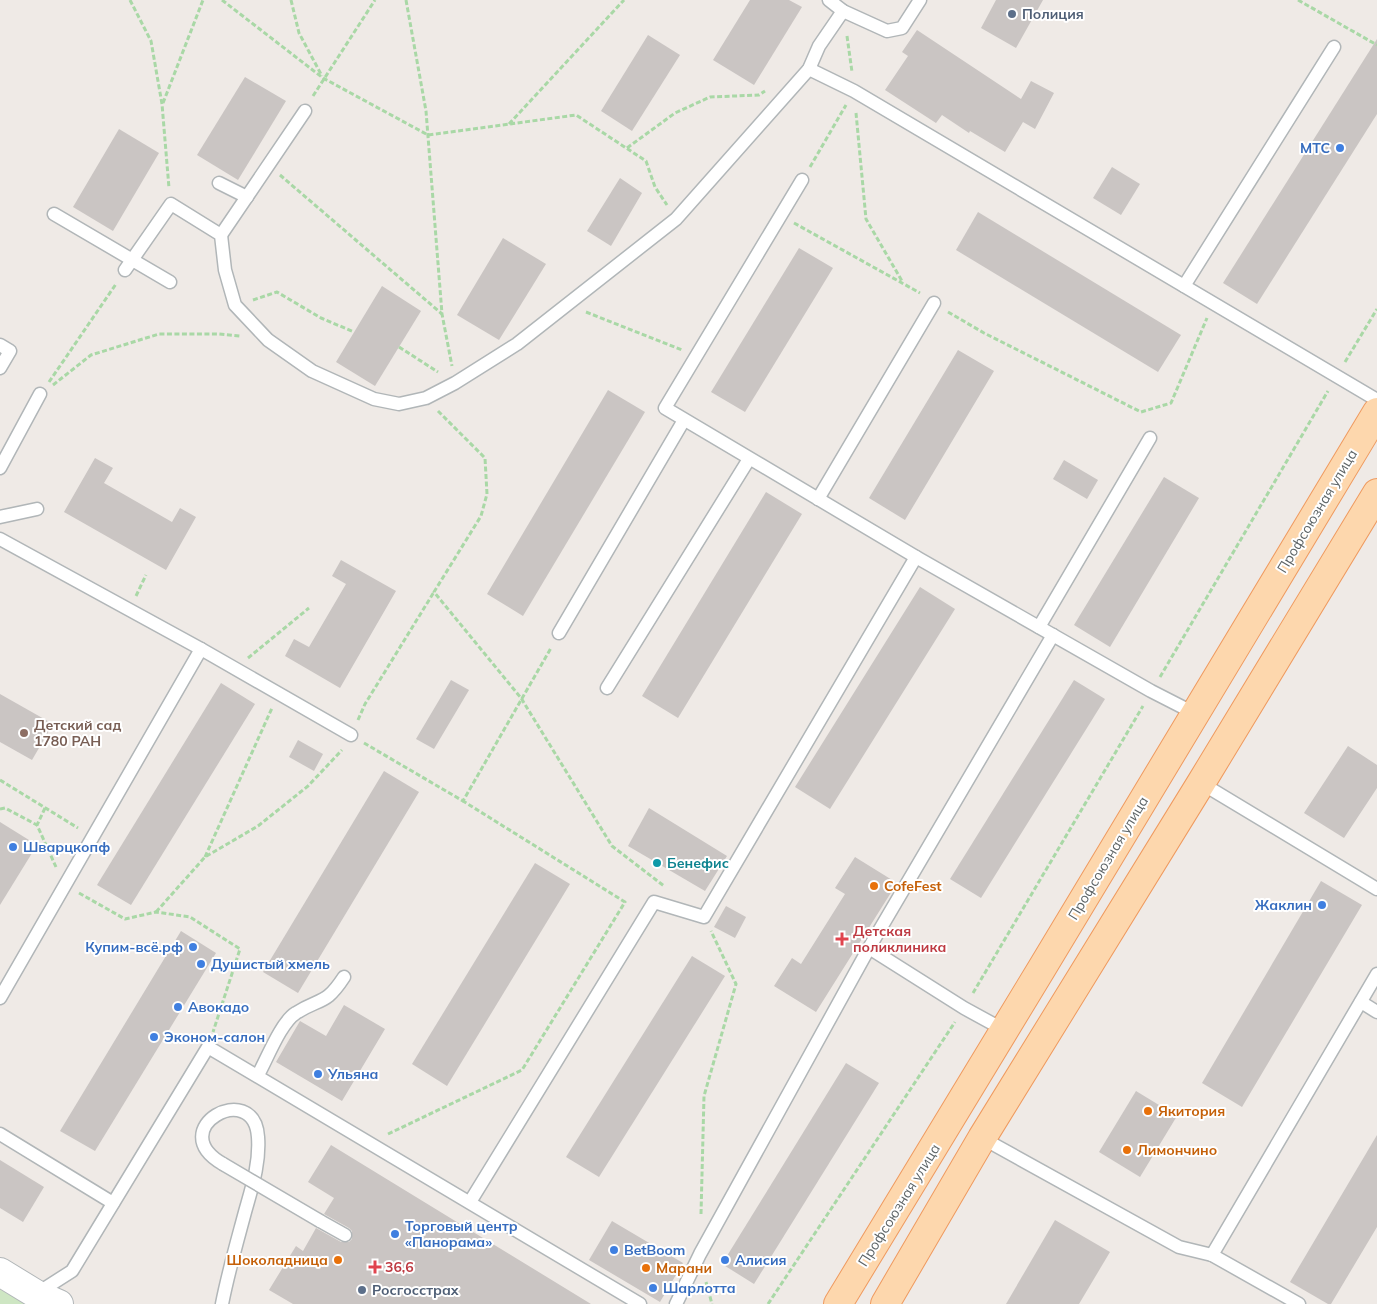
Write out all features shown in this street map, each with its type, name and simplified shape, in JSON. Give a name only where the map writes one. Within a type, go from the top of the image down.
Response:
[{"type":"main road","name":"Профсоюзная улица","points":[[838,1304],[1006,1031],[1194,713],[1377,412]]},
{"type":"main road","points":[[884,1304],[982,1138],[1377,493]]},
{"type":"street","points":[[0,1272],[47,1299]]},
{"type":"lane","points":[[829,0],[843,11],[887,31],[902,28],[920,0]]},
{"type":"lane","points":[[305,111],[221,235],[225,270],[235,306],[268,340],[312,371],[374,398],[399,404],[426,398],[455,384],[517,344],[676,219],[809,69],[819,46],[843,11]]},
{"type":"lane","points":[[1184,286],[1334,47]]},
{"type":"lane","points":[[809,69],[854,90],[1377,400]]},
{"type":"lane","points":[[802,180],[665,408],[916,557],[1151,692],[1194,713]]},
{"type":"lane","points":[[219,183],[246,198]]},
{"type":"lane","points":[[129,265],[171,204],[221,235]]},
{"type":"lane","points":[[54,214],[129,265],[170,282]]},
{"type":"lane","points":[[818,499],[934,303]]},
{"type":"lane","points":[[0,345],[10,350],[0,368]]},
{"type":"lane","points":[[0,468],[40,394]]},
{"type":"lane","points":[[559,633],[684,420]]},
{"type":"lane","points":[[1039,627],[1150,438]]},
{"type":"lane","points":[[608,688],[749,459]]},
{"type":"lane","points":[[0,517],[37,510]]},
{"type":"lane","points":[[0,539],[201,649],[351,735]]},
{"type":"lane","points":[[470,1202],[654,902],[704,917],[916,557]]},
{"type":"lane","points":[[676,1304],[700,1254],[869,948],[1053,635]]},
{"type":"lane","points":[[0,998],[201,649]]},
{"type":"lane","points":[[1201,783],[1377,889]]},
{"type":"lane","points":[[869,948],[964,1008],[1006,1031]]},
{"type":"lane","points":[[1212,1256],[1377,974]]},
{"type":"lane","points":[[258,1075],[287,1020],[296,1013],[334,994],[344,977]]},
{"type":"lane","points":[[1361,1002],[1377,1012]]},
{"type":"lane","points":[[47,1299],[72,1271],[208,1047],[258,1075],[640,1304]]},
{"type":"lane","points":[[222,1304],[255,1178],[258,1137],[252,1120],[245,1114],[230,1109],[211,1117],[204,1130],[203,1138],[208,1153],[214,1159],[345,1235]]},
{"type":"lane","points":[[0,1134],[113,1203]]},
{"type":"lane","points":[[982,1138],[1179,1247],[1212,1256],[1299,1304]]},
{"type":"path","points":[[130,0],[151,42],[162,104],[171,204]]},
{"type":"path","points":[[162,104],[203,0]]},
{"type":"path","points":[[222,0],[323,78],[428,135],[576,115],[646,161],[656,187],[676,219]]},
{"type":"path","points":[[291,0],[299,33],[323,78]]},
{"type":"path","points":[[323,78],[375,0]]},
{"type":"path","points":[[406,0],[426,111],[442,314],[455,384]]},
{"type":"path","points":[[509,124],[624,0]]},
{"type":"path","points":[[1298,0],[1377,45]]},
{"type":"path","points":[[843,11],[854,90],[866,219],[902,282]]},
{"type":"path","points":[[627,148],[675,113],[710,97],[759,94],[767,90]]},
{"type":"path","points":[[802,180],[854,90]]},
{"type":"path","points":[[268,165],[442,314]]},
{"type":"path","points":[[781,216],[902,282],[984,333],[1140,412],[1171,403],[1214,304]]},
{"type":"path","points":[[40,394],[129,265]]},
{"type":"path","points":[[235,306],[277,292],[321,318],[354,332]]},
{"type":"path","points":[[568,305],[697,355]]},
{"type":"path","points":[[768,1304],[964,1008],[1377,309]]},
{"type":"path","points":[[40,394],[91,355],[159,334],[219,334],[268,340]]},
{"type":"path","points":[[399,346],[455,384]]},
{"type":"path","points":[[204,857],[258,826],[308,786],[346,746],[365,704],[481,516],[487,494],[485,458],[426,398]]},
{"type":"path","points":[[434,592],[521,698],[612,846],[666,887]]},
{"type":"path","points":[[241,672],[248,658],[309,608]]},
{"type":"path","points":[[463,801],[559,633]]},
{"type":"path","points":[[156,912],[204,857],[279,694]]},
{"type":"path","points":[[351,735],[463,801],[625,902],[522,1070],[369,1143]]},
{"type":"path","points":[[0,780],[92,836]]},
{"type":"path","points":[[0,809],[5,808],[37,825],[64,885],[125,919],[156,912],[190,917],[240,949],[208,1047]]},
{"type":"path","points":[[37,825],[44,808]]},
{"type":"path","points":[[704,917],[736,984],[704,1096],[700,1254],[712,1304]]},
{"type":"green space","points":[[0,1289],[25,1304],[0,1304]]},
{"type":"building","points":[[750,0],[789,0],[802,7],[754,85],[713,60]]},
{"type":"building","name":"Полиция","points":[[996,0],[1043,0],[1016,48],[981,28]]},
{"type":"building","points":[[917,30],[1021,99],[1031,81],[1054,93],[1035,129],[1023,122],[1005,152],[970,131],[969,133],[942,115],[936,123],[885,90],[908,56],[902,52]]},
{"type":"building","points":[[648,35],[680,55],[632,131],[601,111]]},
{"type":"building","points":[[1377,39],[1377,114],[1257,304],[1223,283]]},
{"type":"building","points":[[245,77],[286,101],[238,180],[197,155]]},
{"type":"building","points":[[119,129],[159,153],[113,231],[73,207]]},
{"type":"building","points":[[1112,167],[1140,184],[1121,215],[1093,198]]},
{"type":"building","points":[[620,178],[642,193],[611,246],[587,231]]},
{"type":"building","points":[[978,212],[1181,335],[1158,372],[956,250]]},
{"type":"building","points":[[503,238],[546,264],[499,340],[457,315]]},
{"type":"building","points":[[799,248],[833,268],[745,412],[711,392]]},
{"type":"building","points":[[382,286],[421,311],[375,386],[336,362]]},
{"type":"building","points":[[958,350],[994,371],[905,520],[869,498]]},
{"type":"building","points":[[608,390],[645,412],[523,616],[487,594]]},
{"type":"building","points":[[95,458],[113,468],[104,483],[172,522],[180,508],[196,517],[166,570],[64,512]]},
{"type":"building","points":[[1064,460],[1098,480],[1087,499],[1053,479]]},
{"type":"building","points":[[1164,477],[1199,498],[1110,647],[1074,625]]},
{"type":"building","points":[[766,492],[802,514],[678,718],[642,696]]},
{"type":"building","points":[[341,560],[396,591],[340,688],[285,656],[294,639],[309,647],[346,584],[332,576]]},
{"type":"building","points":[[920,587],[955,609],[830,809],[795,787]]},
{"type":"building","points":[[451,680],[469,690],[434,749],[416,739]]},
{"type":"building","points":[[1074,680],[1105,699],[981,898],[950,879]]},
{"type":"building","points":[[221,683],[255,704],[131,905],[97,885]]},
{"type":"building","name":"Детский сад 1780 РАН","points":[[0,694],[53,724],[32,760],[0,742]]},
{"type":"building","points":[[298,740],[323,754],[314,771],[289,757]]},
{"type":"building","points":[[1348,746],[1377,765],[1377,788],[1344,838],[1304,813]]},
{"type":"building","points":[[384,771],[419,792],[298,993],[263,972]]},
{"type":"building","points":[[649,808],[727,856],[705,891],[628,846]]},
{"type":"building","points":[[0,822],[37,845],[0,905]]},
{"type":"building","points":[[855,857],[897,883],[816,1012],[774,986],[792,958],[801,964],[845,894],[835,888]]},
{"type":"building","points":[[535,863],[570,884],[447,1086],[412,1064]]},
{"type":"building","points":[[1321,881],[1362,905],[1242,1107],[1202,1083]]},
{"type":"building","points":[[726,906],[746,917],[735,938],[714,927]]},
{"type":"building","points":[[181,931],[216,953],[95,1151],[60,1131]]},
{"type":"building","points":[[692,956],[725,976],[599,1177],[566,1157]]},
{"type":"building","points":[[344,1005],[385,1029],[342,1101],[276,1062],[300,1021],[326,1036]]},
{"type":"building","points":[[846,1063],[879,1083],[754,1284],[722,1264]]},
{"type":"building","points":[[1136,1091],[1177,1116],[1140,1177],[1099,1152]]},
{"type":"building","points":[[1377,1135],[1377,1227],[1331,1304],[1328,1304],[1290,1282]]},
{"type":"building","name":"Торговый центр «Панорама»","points":[[331,1145],[591,1304],[293,1304],[269,1290],[296,1246],[303,1251],[316,1228],[341,1242],[349,1242],[352,1239],[352,1231],[349,1228],[324,1214],[334,1198],[308,1182]]},
{"type":"building","points":[[0,1160],[44,1187],[23,1222],[0,1208]]},
{"type":"building","points":[[1055,1220],[1110,1252],[1079,1304],[1006,1304]]},
{"type":"building","points":[[612,1221],[683,1263],[660,1302],[589,1260]]},
{"type":"place","name":"Полиция","points":[[1012,14]]},
{"type":"place","name":"МТС","points":[[1340,148]]},
{"type":"place","name":"Детский сад 1780 РАН","points":[[24,733]]},
{"type":"place","name":"Шварцкопф","points":[[13,847]]},
{"type":"place","name":"Бенефис","points":[[657,863]]},
{"type":"place","name":"CofeFest","points":[[874,886]]},
{"type":"place","name":"Жаклин","points":[[1322,905]]},
{"type":"place","name":"Детская поликлиника","points":[[842,939]]},
{"type":"place","name":"Купим-всё.рф","points":[[193,947]]},
{"type":"place","name":"Душистый хмель","points":[[201,964]]},
{"type":"place","name":"Авокадо","points":[[178,1007]]},
{"type":"place","name":"Эконом-салон","points":[[154,1037]]},
{"type":"place","name":"Ульяна","points":[[318,1074]]},
{"type":"place","name":"Якитория","points":[[1148,1111]]},
{"type":"place","name":"Лимончино","points":[[1127,1150]]},
{"type":"place","name":"Торговый центр «Панорама»","points":[[395,1234]]},
{"type":"place","name":"BetBoom","points":[[614,1250]]},
{"type":"place","name":"Шоколадница","points":[[338,1260]]},
{"type":"place","name":"Алисия","points":[[725,1260]]},
{"type":"place","name":"36,6","points":[[375,1267]]},
{"type":"place","name":"Марани","points":[[646,1268]]},
{"type":"place","name":"Шарлотта","points":[[653,1288]]},
{"type":"place","name":"Росгосстрах","points":[[362,1290]]}]
